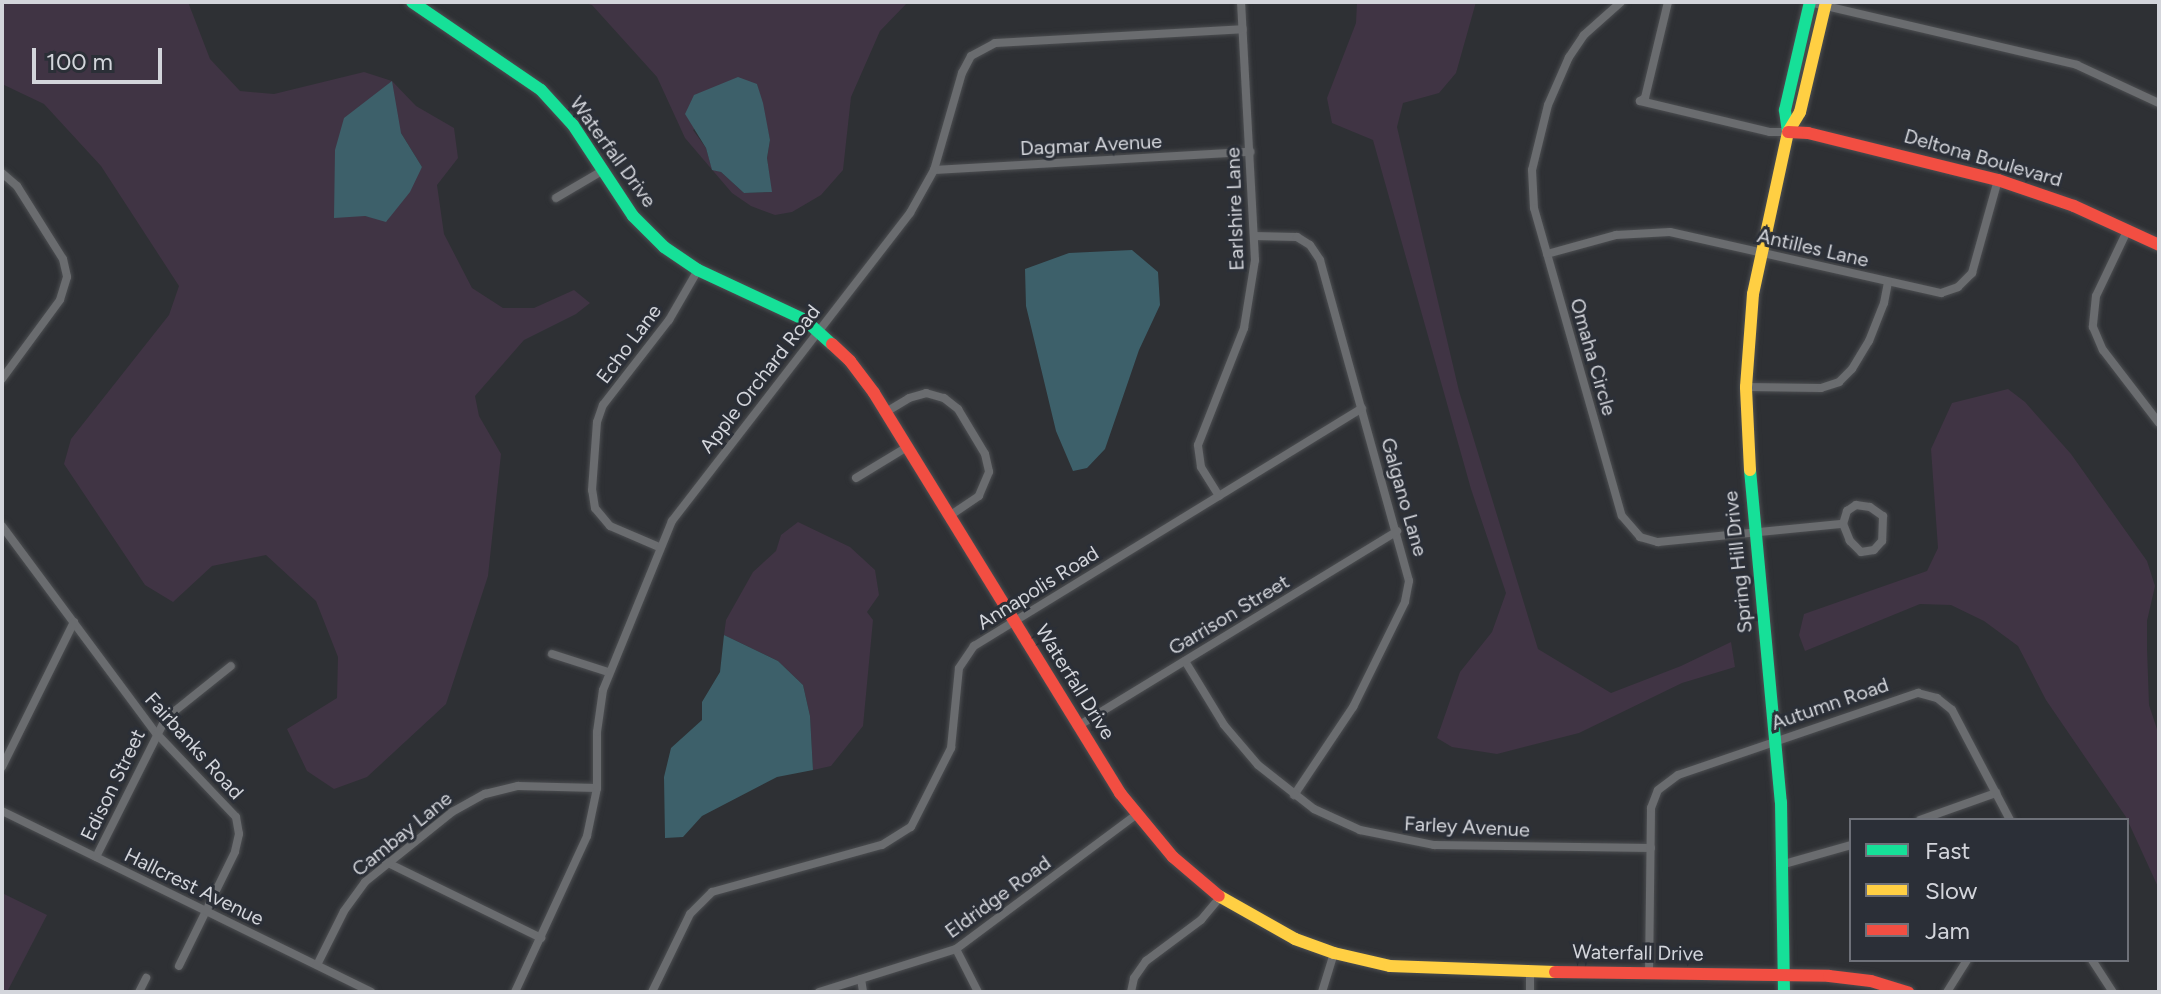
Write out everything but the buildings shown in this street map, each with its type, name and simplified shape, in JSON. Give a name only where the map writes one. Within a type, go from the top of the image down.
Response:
[{"type":"street","name":"Waterfall Drive","points":[[412,2],[541,90],[573,125],[602,171],[648,232],[698,270],[776,304],[818,330],[850,361],[886,412],[1136,815],[1173,857],[1220,897],[1269,927],[1334,953],[1420,970],[1851,978],[1908,992]]},
{"type":"street","name":"Earlshire Lane","points":[[1219,496],[1201,467],[1198,445],[1249,307],[1254,236],[1241,2]]},
{"type":"street","name":"Omaha Circle","points":[[1621,2],[1576,46],[1548,105],[1532,170],[1534,208],[1626,525],[1640,537],[1658,542],[1843,524]]},
{"type":"street","points":[[1668,2],[1645,98],[1640,101],[1770,132],[1788,132]]},
{"type":"street","points":[[1809,2],[2077,65],[2159,103]]},
{"type":"street","name":"Spring Hill Drive","points":[[1788,132],[1785,110],[1809,2]]},
{"type":"street","name":"Spring Hill Drive","points":[[1784,992],[1784,864],[1746,387],[1760,252],[1788,132],[1800,112],[1826,4]]},
{"type":"street","name":"Apple Orchard Road","points":[[515,992],[578,861],[597,788],[598,721],[608,672],[659,547],[684,501],[910,213],[934,170],[966,63],[987,46],[1243,29]]},
{"type":"street","name":"Deltona Boulevard","points":[[1788,132],[1823,136],[1998,180],[2074,206],[2159,245]]},
{"type":"street","name":"Dagmar Avenue","points":[[934,170],[1250,152]]},
{"type":"street","points":[[556,198],[602,171]]},
{"type":"street","points":[[2,173],[17,186],[63,259],[67,277],[60,300],[2,379]]},
{"type":"street","name":"Antilles Lane","points":[[1547,254],[1616,235],[1654,231],[1941,293],[1965,282],[1976,265],[1998,180]]},
{"type":"street","points":[[2128,229],[2096,296],[2093,327],[2103,350],[2159,423]]},
{"type":"street","name":"Galgano Lane","points":[[1254,236],[1290,235],[1315,250],[1408,570],[1405,602],[1353,707],[1294,795]]},
{"type":"street","name":"Echo Lane","points":[[659,547],[610,526],[595,508],[592,490],[597,422],[608,397],[669,320],[698,270]]},
{"type":"street","points":[[1746,387],[1821,388],[1839,382],[1852,369],[1869,341],[1884,303],[1888,282]]},
{"type":"street","points":[[886,412],[917,395],[934,394],[952,402],[965,420],[985,454],[989,472],[979,496],[949,516]]},
{"type":"street","name":"Annapolis Road","points":[[652,992],[690,914],[712,892],[882,845],[911,827],[951,748],[963,659],[974,646],[1362,408]]},
{"type":"street","points":[[856,478],[907,447]]},
{"type":"street","name":"Omaha Circle","points":[[1856,505],[1870,507],[1883,516],[1882,541],[1874,550],[1861,552],[1850,541],[1843,524],[1847,511],[1856,505]]},
{"type":"street","name":"Fairbanks Road","points":[[2,526],[156,733],[231,810],[238,825],[235,852],[179,966]]},
{"type":"street","name":"Garrison Street","points":[[1078,726],[1397,531]]},
{"type":"street","points":[[2,767],[74,622]]},
{"type":"street","points":[[552,654],[608,672]]},
{"type":"street","name":"Farley Avenue","points":[[1185,661],[1240,746],[1294,795],[1360,830],[1410,842],[1651,848]]},
{"type":"street","name":"Edison Street","points":[[96,857],[156,733],[174,709],[231,666]]},
{"type":"street","name":"Autumn Road","points":[[1651,848],[1651,808],[1664,783],[1909,693],[1928,694],[1952,710],[2009,818]]},
{"type":"street","name":"Cambay Lane","points":[[317,965],[354,894],[386,862],[452,812],[485,794],[535,784],[597,788]]},
{"type":"street","points":[[1926,818],[1996,793]]},
{"type":"street","name":"Hallcrest Avenue","points":[[2,811],[371,992]]},
{"type":"street","name":"Eldridge Road","points":[[819,992],[956,949],[1136,815]]},
{"type":"street","points":[[1784,864],[1849,846]]},
{"type":"street","points":[[1649,974],[1651,848]]},
{"type":"street","points":[[386,862],[541,938]]},
{"type":"street","points":[[1131,992],[1134,978],[1146,961],[1201,920],[1220,897]]},
{"type":"street","points":[[956,949],[978,992]]},
{"type":"street","points":[[1322,992],[1334,953]]},
{"type":"street","points":[[1947,992],[1966,962]]},
{"type":"street","points":[[2093,962],[2113,992]]},
{"type":"street","points":[[1530,972],[1530,992]]},
{"type":"street","points":[[139,992],[146,978]]},
{"type":"street","points":[[861,979],[863,992]]},
{"type":"shaded area","points":[[2,2],[188,2],[210,59],[240,91],[274,94],[364,72],[392,81],[416,106],[454,128],[458,158],[437,185],[444,234],[472,288],[503,308],[534,308],[574,290],[590,303],[576,314],[524,340],[475,396],[479,416],[501,454],[488,576],[446,704],[367,777],[334,789],[307,771],[287,729],[337,698],[338,657],[316,601],[266,555],[212,566],[173,602],[145,585],[64,464],[71,439],[169,315],[179,286],[101,166],[44,104],[2,84]],"holes":[[[401,133],[422,167],[387,221],[365,216]]]},
{"type":"shaded area","points":[[581,2],[908,2],[880,31],[851,97],[843,170],[821,195],[792,212],[775,215],[751,206],[732,193],[685,138],[657,77],[592,5]],"holes":[[[757,84],[770,140],[767,158],[771,192],[744,193],[721,172],[712,169],[706,148],[693,130]]]},
{"type":"shaded area","points":[[1357,2],[1476,2],[1456,73],[1439,93],[1403,103],[1397,127],[1459,391],[1538,649],[1611,693],[1681,666],[1731,642],[1735,667],[1682,683],[1579,733],[1497,754],[1452,747],[1437,738],[1460,672],[1492,632],[1506,593],[1471,489],[1373,140],[1332,123],[1327,98],[1356,23]]},
{"type":"shaded area","points":[[2008,389],[2025,402],[2071,454],[2147,561],[2155,586],[2147,621],[2147,648],[2149,705],[2159,735],[2159,889],[2129,818],[2046,700],[2018,646],[1984,621],[1951,605],[1920,604],[1805,651],[1799,635],[1804,614],[1927,571],[1938,548],[1931,449],[1952,403]]},
{"type":"shaded area","points":[[798,522],[850,547],[875,570],[879,595],[867,612],[873,620],[863,726],[831,766],[813,770],[810,716],[803,685],[778,661],[724,635],[726,620],[753,572],[776,551],[781,535]]},
{"type":"shaded area","points":[[2,893],[47,915],[7,992],[2,992]]},
{"type":"water","points":[[738,77],[757,84],[763,103],[770,140],[767,158],[772,192],[744,193],[721,172],[712,170],[706,148],[685,114],[694,95]]},
{"type":"water","points":[[392,81],[401,133],[422,167],[410,192],[386,222],[365,216],[334,218],[335,150],[344,118]]},
{"type":"water","points":[[1132,250],[1158,272],[1160,305],[1139,350],[1105,449],[1087,468],[1073,471],[1056,431],[1026,306],[1025,269],[1069,253]]},
{"type":"water","points":[[724,635],[778,661],[803,685],[810,716],[813,770],[777,777],[702,816],[683,837],[665,838],[664,777],[671,748],[702,720],[702,702],[720,672]]},
{"type":"traffic: fast","points":[[412,2],[541,90],[573,125],[633,216],[664,247],[698,270],[805,320],[832,344]]},
{"type":"traffic: fast","points":[[1788,132],[1785,110],[1810,2]]},
{"type":"traffic: fast","points":[[1750,470],[1781,802],[1784,992]]},
{"type":"traffic: slow","points":[[1750,470],[1746,387],[1753,294],[1788,132],[1800,112],[1826,2]]},
{"type":"traffic: slow","points":[[1219,896],[1295,939],[1334,953],[1390,966],[1555,972]]},
{"type":"traffic: jam","points":[[1788,132],[1808,133],[1998,180],[2074,206],[2159,245]]},
{"type":"traffic: jam","points":[[832,344],[850,361],[874,393],[1120,793],[1173,857],[1219,896]]},
{"type":"traffic: jam","points":[[1555,972],[1829,976],[1871,981],[1908,992]]}]
